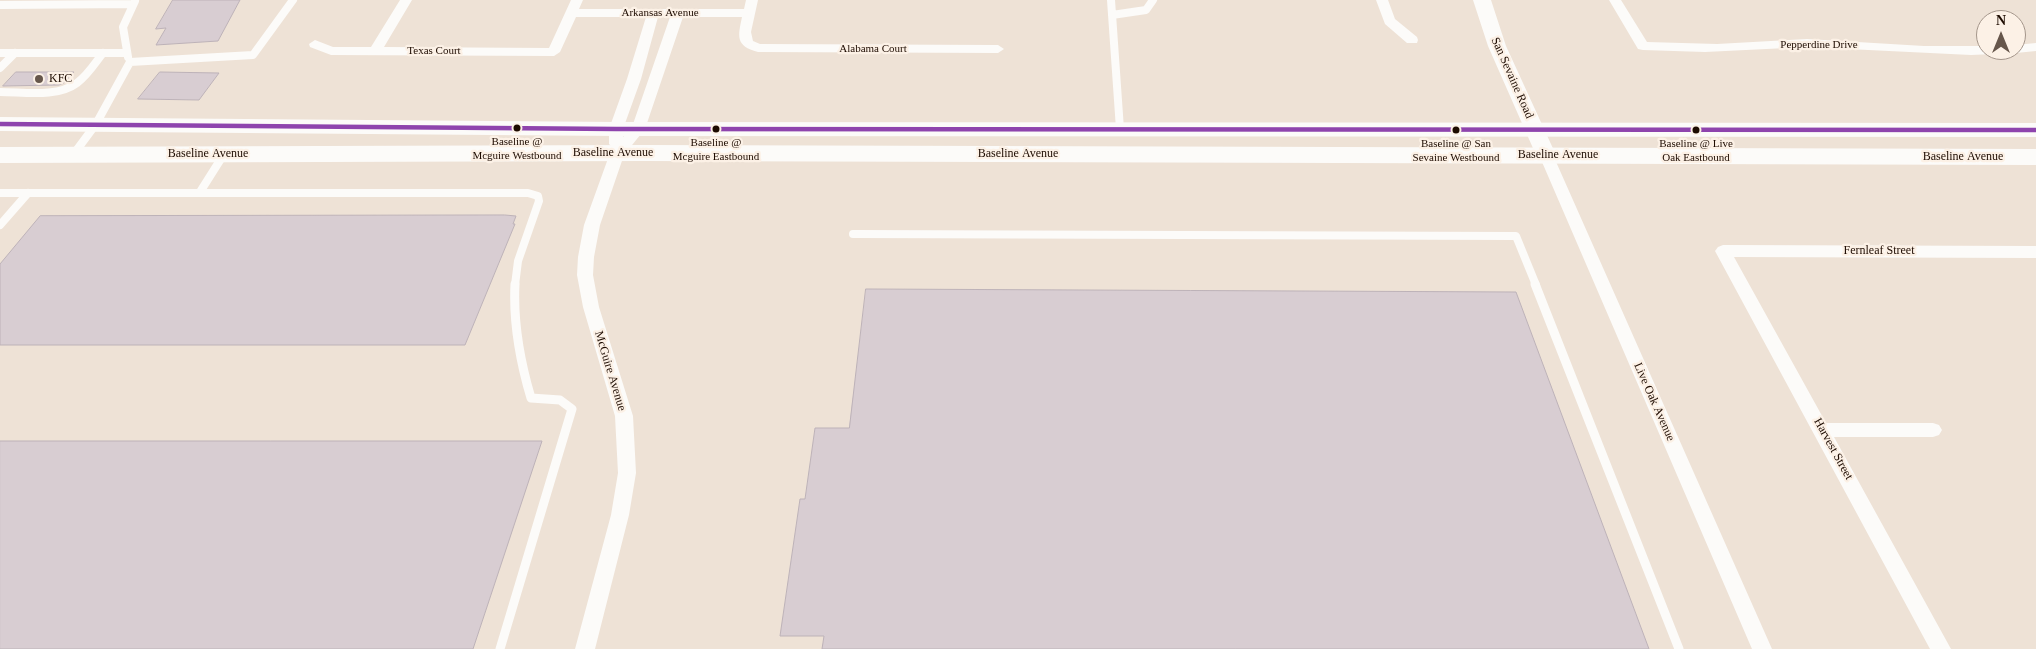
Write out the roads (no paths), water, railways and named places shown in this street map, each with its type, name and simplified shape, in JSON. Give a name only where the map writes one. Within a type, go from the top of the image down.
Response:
[{"type":"main road","name":"Baseline Avenue","points":[[0,124],[616,128],[2036,130]]},
{"type":"main road","name":"Baseline Avenue","points":[[0,155],[617,153],[2036,157]]},
{"type":"street","points":[[375,51],[406,0]]},
{"type":"street","points":[[571,13],[577,0]]},
{"type":"street","points":[[749,13],[752,0]]},
{"type":"street","points":[[1382,0],[1389,21],[1412,40]]},
{"type":"street","name":"San Sevaine Road","points":[[1482,0],[1496,46],[1546,155]]},
{"type":"street","name":"Pepperdine Drive","points":[[1615,0],[1643,46],[1691,48],[1802,43],[1934,50],[1976,50]]},
{"type":"street","name":"Texas Court","points":[[315,44],[331,51],[554,52],[571,13]]},
{"type":"street","name":"Arkansas Avenue","points":[[571,13],[654,13],[676,19],[749,13]]},
{"type":"street","name":"McGuire Avenue","points":[[617,153],[616,128],[634,79],[654,13]]},
{"type":"street","name":"Alabama Court","points":[[749,13],[745,32],[746,41],[748,44],[769,49],[998,50]]},
{"type":"street","name":"McGuire Avenue","points":[[584,649],[620,515],[627,473],[624,416],[597,331],[585,275],[588,240],[617,153],[638,128],[676,19]]},
{"type":"street","name":"Live Oak Avenue","points":[[1546,155],[1762,649]]},
{"type":"street","name":"Fernleaf Street","points":[[1723,251],[2036,252]]},
{"type":"street","name":"Harvest Street","points":[[1723,251],[1941,649]]},
{"type":"street","points":[[1822,430],[1932,430]]},
{"type":"lane","points":[[130,62],[253,55],[293,0]]},
{"type":"lane","points":[[1111,0],[1120,129]]},
{"type":"lane","points":[[1112,14],[1146,10],[1153,0]]},
{"type":"lane","points":[[0,4],[135,2],[123,27],[130,62],[96,124],[73,155]]},
{"type":"lane","points":[[0,53],[127,53]]},
{"type":"lane","points":[[0,68],[15,53]]},
{"type":"lane","points":[[0,92],[57,91],[73,86],[103,53]]},
{"type":"lane","points":[[200,192],[224,154]]},
{"type":"lane","points":[[0,225],[28,192]]},
{"type":"lane","points":[[0,193],[528,192],[538,196],[539,204],[522,248],[516,277],[516,310],[521,357],[531,398],[560,400],[572,409],[500,649]]},
{"type":"lane","points":[[853,234],[1516,236],[1679,649]]},
{"type":"place","name":"KFC","points":[[39,79]]},
{"type":"place","name":"Baseline @ Mcguire Westbound","points":[[517,128]]},
{"type":"place","name":"Baseline @ Mcguire Eastbound","points":[[716,129]]},
{"type":"place","name":"Baseline @ San Sevaine Westbound","points":[[1456,130]]},
{"type":"place","name":"Baseline @ Live Oak Eastbound","points":[[1696,130]]}]
